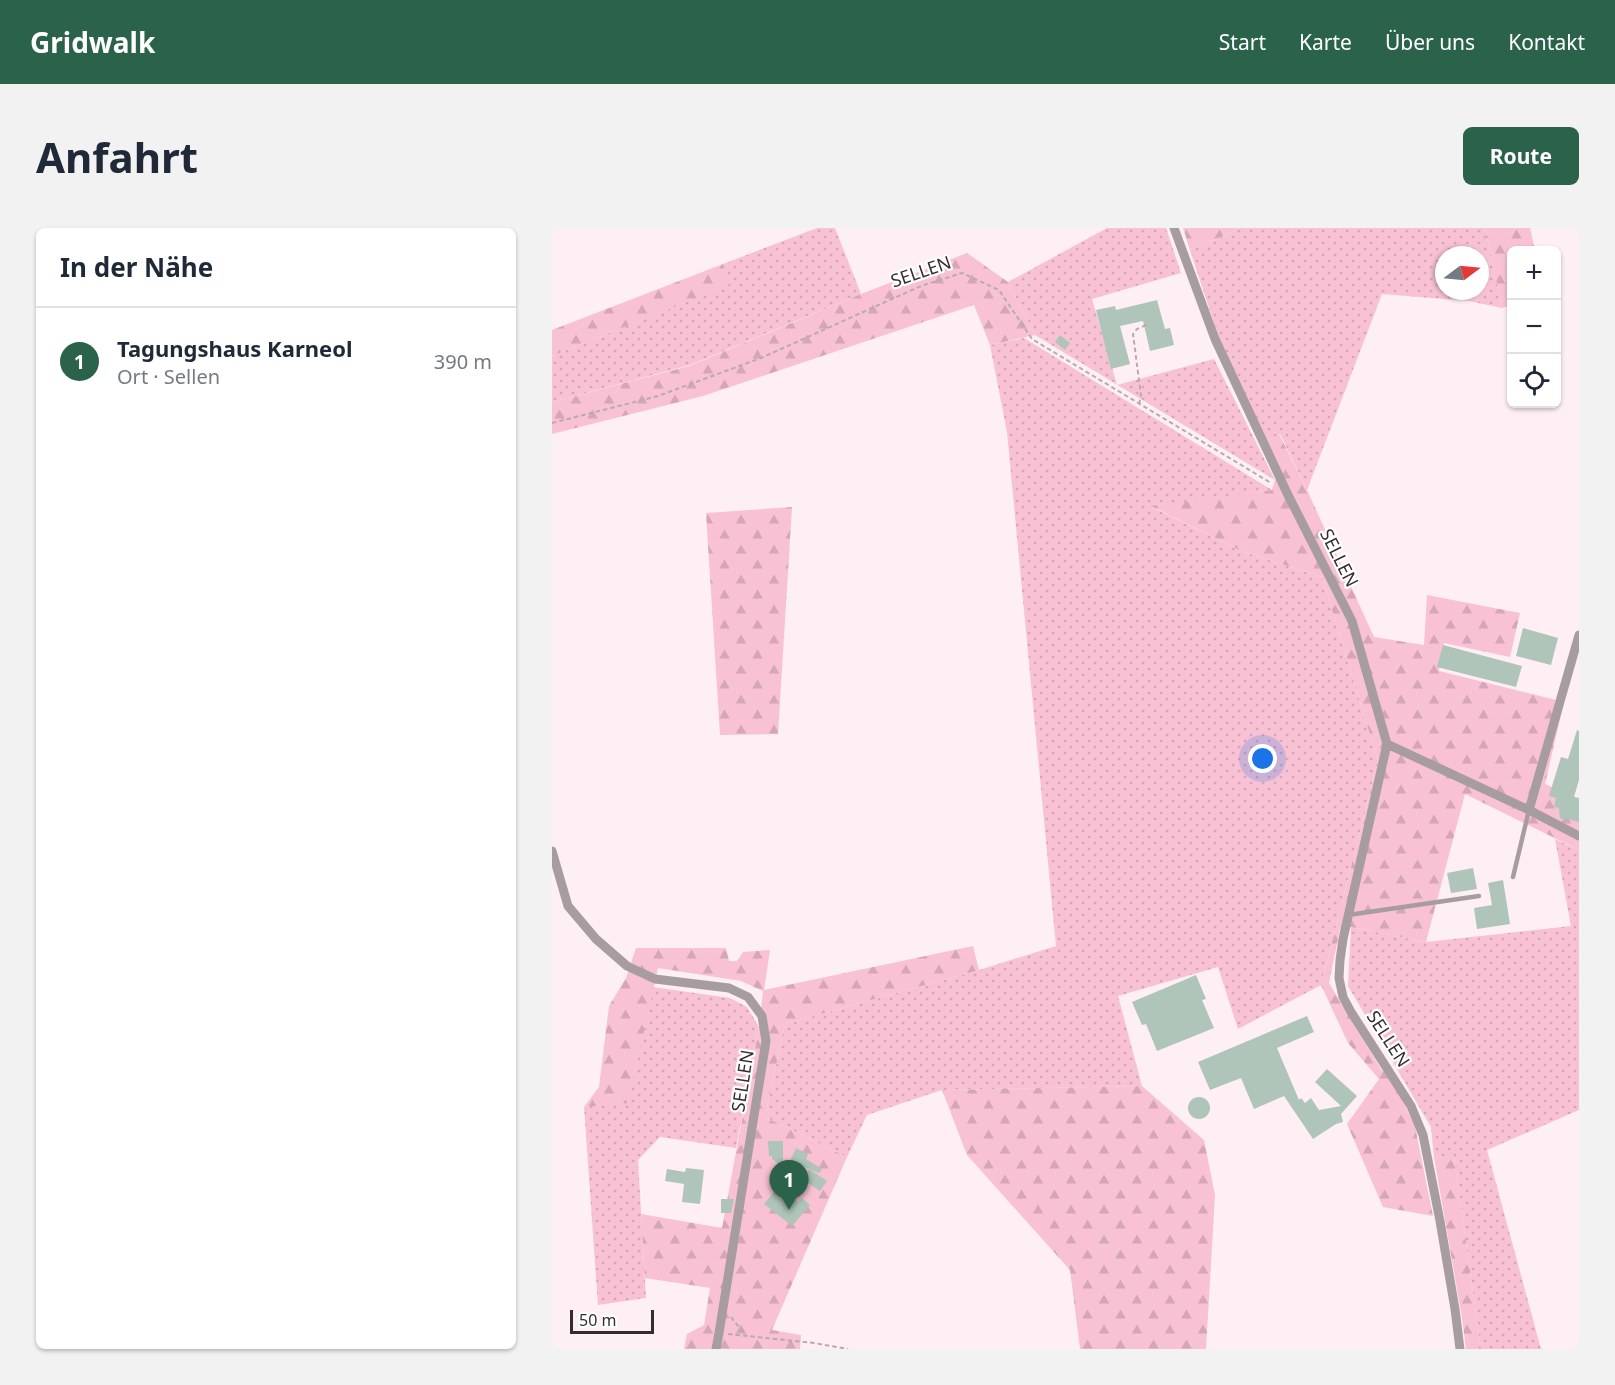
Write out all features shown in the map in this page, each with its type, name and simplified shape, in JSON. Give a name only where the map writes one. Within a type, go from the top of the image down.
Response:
[{"type":"street","name":"SELLEN","points":[[1174,228],[1215,339],[1287,493],[1352,621],[1387,744],[1348,915],[1340,960],[1340,986],[1351,1012],[1404,1093],[1421,1126],[1440,1221],[1460,1349]]},
{"type":"street","points":[[1529,810],[1579,635]]},
{"type":"street","points":[[1387,744],[1529,810],[1579,836]]},
{"type":"street","name":"SELLEN","points":[[552,850],[568,906],[596,939],[627,966],[655,979],[729,988],[748,997],[762,1016],[766,1041],[716,1349]]},
{"type":"lane","points":[[1513,878],[1529,810]]},
{"type":"lane","points":[[1348,915],[1479,896]]},
{"type":"path","name":"SELLEN","points":[[552,423],[658,396],[761,358],[921,286],[962,273],[999,290],[1032,339],[1287,493]]},
{"type":"path","points":[[1139,404],[1141,396],[1132,339],[1137,329],[1146,326]]},
{"type":"path","points":[[731,1316],[746,1336]]},
{"type":"path","points":[[719,1333],[848,1349]]},
{"type":"green space","points":[[817,228],[835,228],[861,294],[690,365],[552,402],[552,356],[728,285],[723,264]]},
{"type":"green space","points":[[1107,228],[1166,228],[1181,273],[1092,299],[1117,384],[1035,335],[1008,282]]},
{"type":"green space","points":[[1183,228],[1241,228],[1190,250]]},
{"type":"green space","points":[[1241,228],[1485,228],[1489,246],[1435,246],[1435,298],[1382,294],[1307,490],[1280,434],[1266,441],[1219,338],[1190,250]]},
{"type":"green space","points":[[1485,228],[1530,228],[1534,246],[1507,246],[1507,306],[1502,308],[1489,246]]},
{"type":"green space","points":[[1489,247],[1502,308],[1457,300],[1489,300]]},
{"type":"green space","points":[[967,253],[1008,282],[1035,335],[990,345],[974,305],[703,396],[552,434],[552,402],[689,366],[861,294]]},
{"type":"green space","points":[[723,264],[729,285],[552,356],[552,330]]},
{"type":"green space","points":[[1024,338],[1272,490],[1152,507],[1241,551],[1322,577],[1378,761],[1321,985],[1238,1029],[1218,967],[1118,996],[1142,1086],[942,1090],[867,1115],[847,1157],[765,1117],[785,1024],[1056,946],[1007,432],[990,345]]},
{"type":"green space","points":[[1214,359],[1275,480],[1118,385]]},
{"type":"green space","points":[[1279,434],[1374,637],[1424,645],[1427,595],[1520,613],[1510,657],[1444,643],[1439,671],[1564,702],[1545,784],[1579,799],[1579,850],[1465,794],[1426,942],[1351,927],[1340,929],[1329,983],[1381,1069],[1392,1079],[1415,1126],[1433,1216],[1383,1207],[1347,1124],[1379,1079],[1348,1043],[1321,985],[1378,761],[1322,577],[1241,551],[1151,506],[1272,490],[1275,480],[1282,476],[1266,441]]},
{"type":"green space","points":[[792,507],[778,734],[720,735],[706,513]]},
{"type":"green space","points":[[1555,839],[1579,850],[1579,1110],[1487,1150],[1541,1349],[1481,1349],[1454,1157],[1434,1157],[1431,1127],[1348,986],[1351,927],[1426,942],[1571,926]]},
{"type":"green space","points":[[973,946],[979,970],[785,1024],[765,1117],[847,1157],[772,1330],[801,1335],[800,1349],[684,1349],[687,1334],[704,1325],[710,1288],[645,1278],[641,1214],[722,1228],[759,1027],[763,991],[741,981],[658,968],[628,1103],[584,1107],[599,1087],[609,1006],[626,978],[636,948],[726,948],[729,961],[737,961],[743,952],[770,950],[764,990]]},
{"type":"green space","points":[[653,987],[730,998],[747,1007],[759,1027],[736,1148],[660,1137],[638,1160],[646,1298],[598,1305],[584,1107],[628,1102]]},
{"type":"green space","points":[[1142,1086],[1204,1140],[1215,1195],[1206,1349],[1080,1349],[1070,1270],[967,1155],[942,1090]]},
{"type":"green space","points":[[1434,1157],[1454,1157],[1481,1349],[1466,1349]]},
{"type":"building","points":[[1157,300],[1165,329],[1170,328],[1174,345],[1150,351],[1143,321],[1120,326],[1130,364],[1111,369],[1096,310],[1115,306],[1116,310]]},
{"type":"building","points":[[1060,335],[1070,343],[1065,350],[1055,342]]},
{"type":"building","points":[[1523,628],[1558,638],[1551,665],[1516,656]]},
{"type":"building","points":[[1443,645],[1522,666],[1516,687],[1437,667]]},
{"type":"building","points":[[1577,730],[1579,731],[1579,780],[1574,797],[1579,798],[1579,822],[1560,818],[1559,808],[1554,807],[1556,798],[1549,796],[1561,757],[1568,759]]},
{"type":"building","points":[[1473,868],[1477,889],[1451,893],[1447,873]]},
{"type":"building","points":[[1503,880],[1510,924],[1477,929],[1474,908],[1492,905],[1488,883]]},
{"type":"building","points":[[1196,975],[1206,999],[1202,1000],[1214,1028],[1157,1051],[1146,1024],[1142,1025],[1132,1002]]},
{"type":"building","points":[[1307,1016],[1314,1032],[1277,1048],[1299,1100],[1301,1098],[1305,1103],[1311,1098],[1319,1110],[1341,1106],[1315,1082],[1327,1069],[1357,1096],[1341,1114],[1343,1122],[1313,1139],[1284,1096],[1254,1109],[1241,1078],[1210,1090],[1198,1062]]},
{"type":"building","points":[[1199,1097],[1207,1100],[1210,1108],[1207,1116],[1199,1119],[1191,1116],[1188,1108],[1191,1100]]},
{"type":"building","points":[[768,1141],[783,1141],[783,1167],[772,1159],[772,1156],[769,1156]]},
{"type":"building","points":[[796,1148],[808,1154],[806,1159],[822,1169],[819,1173],[790,1161]]},
{"type":"building","points":[[686,1168],[704,1170],[700,1204],[682,1202],[684,1184],[665,1181],[667,1169],[685,1172]]},
{"type":"building","points":[[809,1169],[827,1181],[820,1191],[802,1179]]},
{"type":"building","points":[[784,1176],[785,1204],[790,1196],[798,1202],[802,1198],[810,1205],[792,1226],[764,1204],[779,1187]]},
{"type":"building","points":[[721,1199],[734,1199],[731,1213],[721,1213]]},
{"type":"place","name":"Tagungshaus Karneol","points":[[789,1210]]}]
